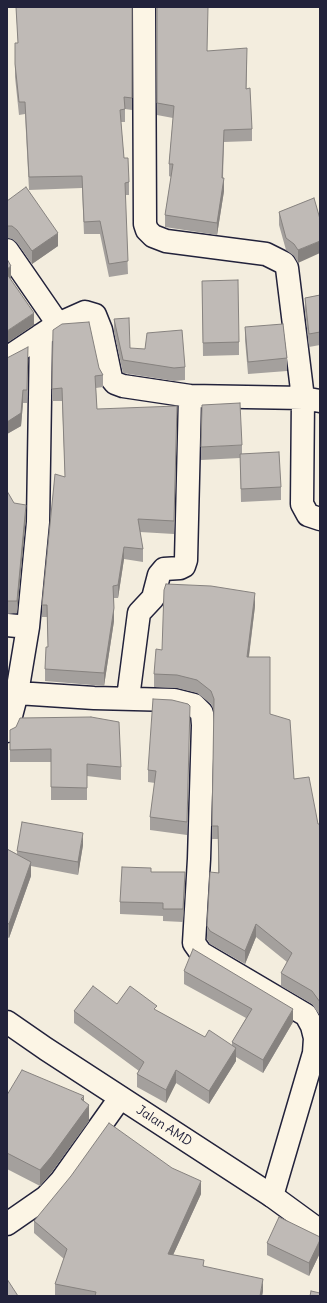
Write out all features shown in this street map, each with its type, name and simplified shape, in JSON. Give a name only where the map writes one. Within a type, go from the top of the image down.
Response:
[{"type":"street","points":[[144,7],[145,224],[153,236],[166,241],[266,254],[284,263],[287,268],[311,400],[302,504],[308,515],[320,519]]},
{"type":"street","points":[[7,250],[49,330],[38,522],[17,626],[17,693],[7,731]]},
{"type":"street","points":[[7,358],[49,330],[85,312],[91,313],[99,322],[111,378],[115,383],[123,386],[190,396],[311,400]]},
{"type":"street","points":[[128,698],[139,613],[152,598],[159,575],[164,569],[180,568],[184,566],[186,560],[190,396]]},
{"type":"street","points":[[17,693],[94,698],[174,700],[194,705],[202,713],[203,725],[199,859],[194,943],[196,948],[306,1015],[312,1026],[315,1038],[314,1054],[272,1196]]},
{"type":"street","name":"Jalan AMD","points":[[7,1022],[120,1098],[272,1196],[320,1231]]},
{"type":"street","points":[[7,1224],[46,1197],[61,1181],[120,1098]]},
{"type":"building","points":[[16,7],[132,7],[132,98],[124,97],[125,109],[120,110],[124,158],[128,158],[129,182],[125,183],[128,261],[109,264],[100,221],[84,222],[82,176],[29,177],[25,102],[19,102],[15,64],[15,43],[18,43]]},
{"type":"building","points":[[157,7],[208,7],[207,51],[247,48],[246,89],[250,88],[252,129],[224,130],[222,178],[224,178],[217,223],[165,215],[173,164],[169,164],[174,106],[157,103]]},
{"type":"building","points":[[26,187],[58,233],[32,251],[17,230],[12,226],[7,226],[7,201]]},
{"type":"building","points":[[314,198],[320,219],[320,241],[298,250],[294,244],[286,238],[279,212]]},
{"type":"building","points":[[7,259],[11,266],[7,269]]},
{"type":"building","points":[[7,274],[34,313],[7,331]]},
{"type":"building","points":[[238,280],[239,342],[203,343],[202,281]]},
{"type":"building","points":[[320,295],[320,332],[309,334],[305,298]]},
{"type":"building","points":[[129,318],[130,348],[145,349],[147,333],[182,330],[185,367],[174,368],[123,360],[114,319]]},
{"type":"building","points":[[89,322],[99,368],[103,375],[95,376],[97,409],[177,406],[174,521],[138,519],[143,549],[124,547],[118,585],[113,586],[114,608],[104,673],[45,669],[46,647],[48,647],[47,605],[42,605],[55,474],[65,477],[62,388],[52,389],[53,330],[62,324]]},
{"type":"building","points":[[283,324],[287,358],[248,362],[245,327]]},
{"type":"building","points":[[28,347],[27,390],[23,390],[21,413],[7,422],[7,358]]},
{"type":"building","points":[[240,403],[242,445],[201,447],[202,405]]},
{"type":"building","points":[[279,452],[281,487],[241,489],[240,454]]},
{"type":"building","points":[[7,491],[14,503],[26,505],[17,601],[7,601]]},
{"type":"building","points":[[166,584],[211,586],[255,593],[247,657],[270,657],[270,714],[290,720],[294,779],[309,777],[318,824],[320,824],[320,1002],[312,991],[281,973],[292,953],[256,924],[245,951],[210,931],[207,926],[210,872],[219,873],[218,826],[212,826],[214,699],[211,691],[197,680],[177,675],[154,674],[156,649],[162,650],[164,590]]},
{"type":"building","points":[[153,699],[172,700],[188,704],[190,706],[187,822],[150,817],[156,771],[148,770]]},
{"type":"building","points":[[91,717],[119,722],[121,767],[87,764],[87,788],[51,787],[51,749],[10,750],[10,730],[16,727],[20,718]]},
{"type":"building","points":[[22,822],[83,833],[78,862],[17,851]]},
{"type":"building","points":[[7,849],[31,862],[9,924],[7,923]]},
{"type":"building","points":[[122,867],[151,868],[151,872],[185,872],[183,909],[163,909],[163,903],[120,902]]},
{"type":"building","points":[[193,949],[293,1009],[263,1060],[232,1042],[252,1009],[184,971]]},
{"type":"building","points":[[93,986],[117,1004],[130,986],[157,1006],[154,1009],[205,1037],[209,1030],[236,1048],[209,1091],[176,1070],[166,1090],[137,1074],[144,1062],[74,1011]]},
{"type":"building","points":[[22,1070],[84,1096],[81,1099],[89,1105],[40,1170],[7,1153],[7,1095]]},
{"type":"building","points":[[109,1123],[172,1168],[201,1181],[168,1254],[204,1260],[203,1266],[263,1279],[260,1296],[95,1296],[96,1292],[55,1284],[67,1249],[34,1221],[71,1176]]},
{"type":"building","points":[[279,1217],[320,1237],[309,1263],[267,1243]]},
{"type":"building","points":[[7,1279],[18,1296],[7,1296]]},
{"type":"building","points":[[311,1291],[320,1293],[320,1296],[310,1296]]}]
